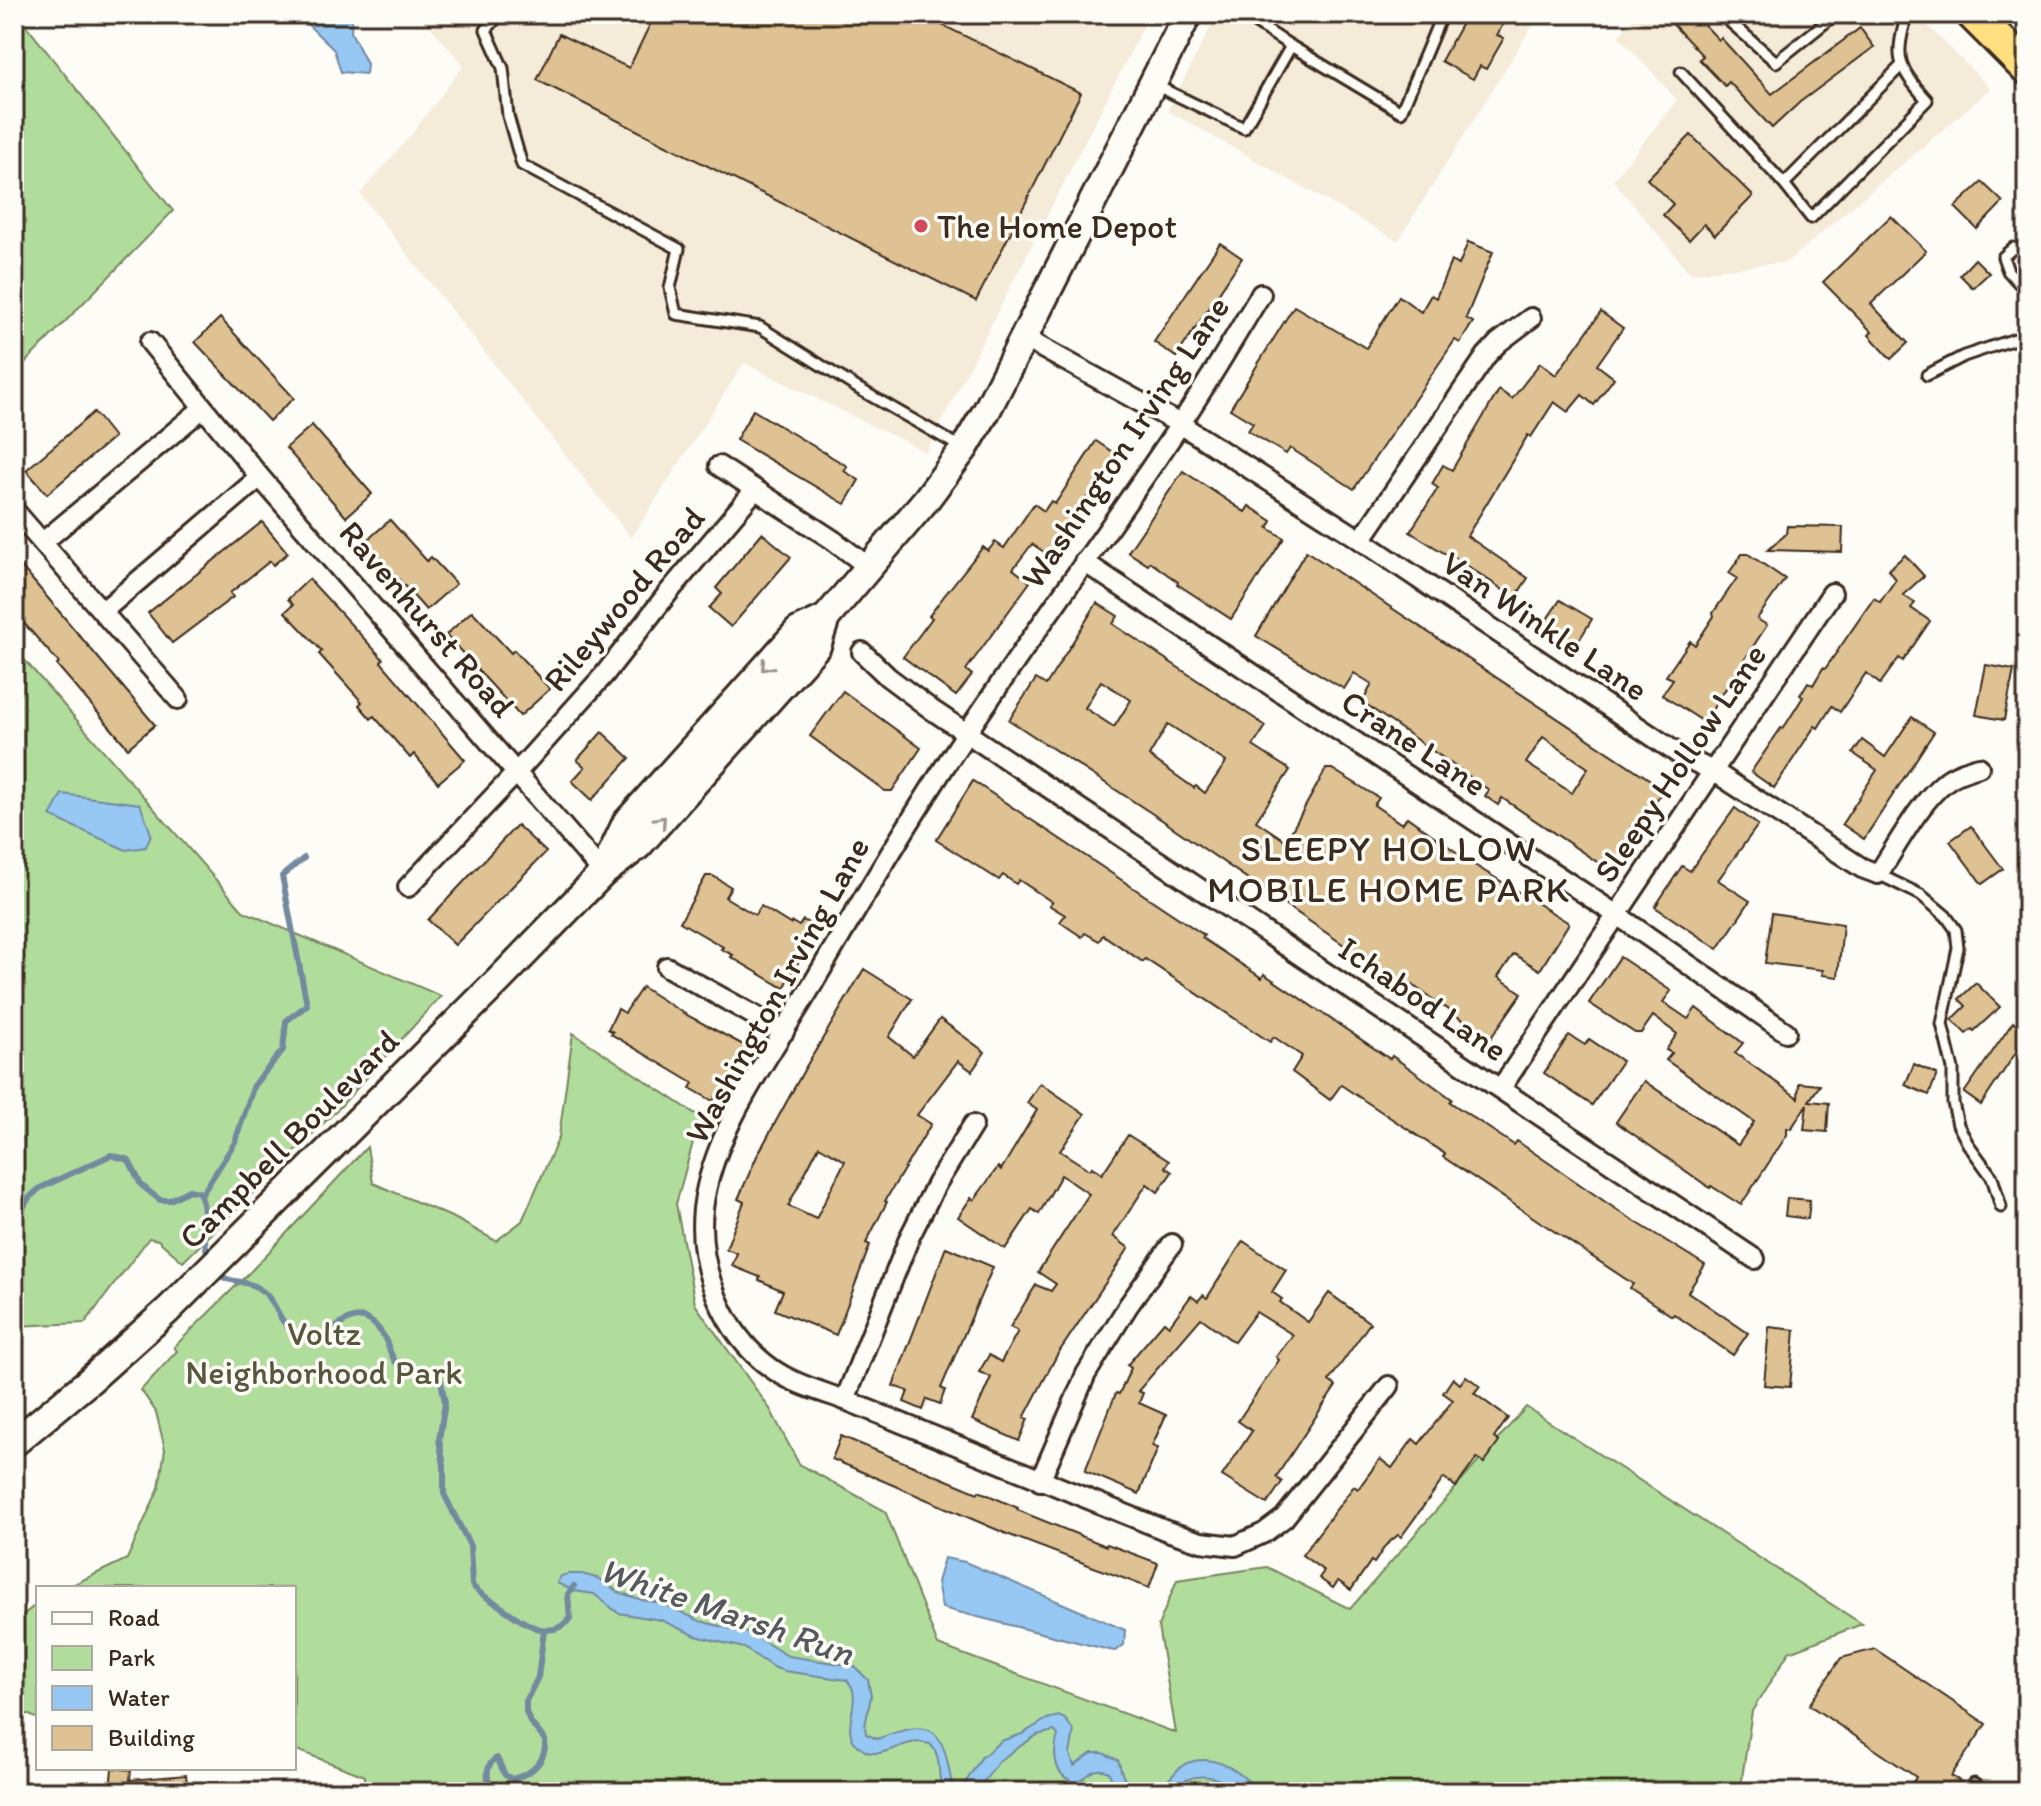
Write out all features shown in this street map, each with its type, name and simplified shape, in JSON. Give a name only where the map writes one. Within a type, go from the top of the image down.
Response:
[{"type":"highway","points":[[1973,14],[2027,68]]},
{"type":"street","name":"Campbell Boulevard","points":[[14,1443],[168,1310],[603,873],[638,846],[817,646],[826,618],[870,568],[964,449],[987,410],[1188,14]]},
{"type":"street","name":"Washington Irving Lane","points":[[1261,294],[1180,424],[949,760],[851,916],[739,1108],[718,1151],[703,1210],[705,1264],[715,1297],[729,1320],[749,1347],[771,1368],[803,1385],[1040,1481],[1178,1535],[1219,1546],[1235,1546],[1264,1533],[1284,1518],[1389,1386]]},
{"type":"street","points":[[1361,540],[1486,356],[1531,318]]},
{"type":"street","name":"Van Winkle Lane","points":[[1024,338],[1180,424],[1361,540],[1680,755],[1713,771],[1862,868],[1878,874]]},
{"type":"street","name":"Ravenhurst Road","points":[[150,342],[260,477],[603,873]]},
{"type":"street","points":[[43,542],[203,408]]},
{"type":"street","name":"Rileywood Road","points":[[719,466],[833,540],[870,568]]},
{"type":"street","points":[[103,611],[260,477]]},
{"type":"street","name":"Rileywood Road","points":[[408,887],[604,675],[754,491]]},
{"type":"street","points":[[14,510],[178,699]]},
{"type":"street","name":"Crane Lane","points":[[1084,562],[1617,915],[1786,1032]]},
{"type":"street","name":"Sleepy Hollow Lane","points":[[1501,1088],[1832,593]]},
{"type":"street","name":"Ichabod Lane","points":[[862,652],[909,694],[967,735],[1755,1259]]},
{"type":"street","points":[[1878,874],[1945,781],[1979,767]]},
{"type":"street","points":[[667,967],[784,1032]]},
{"type":"street","points":[[845,1400],[910,1236],[937,1183],[973,1125]]},
{"type":"street","points":[[1040,1481],[1086,1374],[1128,1306],[1172,1244]]},
{"type":"lane","points":[[500,14],[486,30],[503,68],[508,116],[522,165],[679,249],[670,288],[676,314],[760,327],[964,449]]},
{"type":"lane","points":[[1242,14],[1401,112],[1442,14]]},
{"type":"lane","points":[[1721,14],[1776,62],[1836,14]]},
{"type":"lane","points":[[1681,72],[1784,184],[1811,218],[1927,100],[1906,76],[1898,50],[1907,14]]},
{"type":"lane","points":[[1152,84],[1244,128],[1291,46]]},
{"type":"lane","points":[[1784,184],[1902,65]]},
{"type":"lane","points":[[2027,251],[2013,248],[2003,257],[2008,271],[2027,292]]},
{"type":"lane","points":[[1927,375],[1964,356],[2027,335]]},
{"type":"lane","points":[[1878,874],[1921,895],[1946,916],[1956,930],[1958,948],[1942,1024],[1950,1053],[1953,1103],[1958,1125],[1992,1177],[2001,1207]]},
{"type":"lane","points":[[1974,1784],[1986,1792]]},
{"type":"shaded area","points":[[419,14],[1150,14],[926,452],[744,363],[631,538],[360,194],[414,131],[464,65]]},
{"type":"shaded area","points":[[1217,14],[1539,15],[1398,241],[1168,111]]},
{"type":"shaded area","points":[[1637,14],[1916,14],[1991,89],[1787,262],[1690,273],[1613,180],[1677,100],[1619,36]]},
{"type":"green space","points":[[14,14],[173,211],[14,374]]},
{"type":"green space","name":"Voltz Neighborhood Park","points":[[14,648],[243,911],[441,996],[340,1107],[183,1262],[158,1240],[149,1238],[85,1323],[14,1326]]},
{"type":"green space","points":[[573,1033],[700,1117],[676,1204],[695,1304],[770,1409],[799,1464],[885,1511],[938,1645],[1176,1733],[1158,1626],[1177,1580],[1267,1567],[1350,1609],[1526,1407],[1862,1624],[1789,1652],[1752,1711],[1740,1792],[365,1792],[365,1776],[296,1750],[296,1586],[70,1586],[127,1559],[159,1488],[165,1449],[156,1412],[141,1390],[177,1351],[174,1347],[253,1269],[367,1147],[373,1183],[456,1219],[496,1241],[522,1221],[559,1137]]},
{"type":"green space","points":[[36,1605],[36,1718],[14,1708],[14,1622]]},
{"type":"water","points":[[297,14],[352,14],[351,32],[367,64],[366,74],[341,72],[334,50]]},
{"type":"water","points":[[62,794],[140,804],[151,834],[146,847],[126,850],[50,816]]},
{"type":"water","points":[[944,1558],[965,1562],[1125,1630],[1124,1645],[1115,1651],[1109,1650],[942,1608],[937,1582]]},
{"type":"water","name":"White Marsh Run","points":[[568,1574],[600,1579],[618,1592],[662,1603],[700,1621],[751,1634],[788,1656],[854,1666],[868,1680],[871,1696],[866,1734],[877,1739],[912,1729],[932,1732],[944,1750],[952,1785],[958,1789],[962,1788],[981,1758],[1001,1741],[1059,1716],[1074,1731],[1070,1754],[1074,1766],[1092,1753],[1103,1753],[1118,1760],[1128,1783],[1145,1789],[1163,1784],[1187,1763],[1208,1760],[1236,1771],[1259,1792],[1238,1792],[1224,1781],[1196,1777],[1187,1779],[1174,1792],[1116,1792],[1109,1772],[1100,1770],[1078,1782],[1070,1780],[1057,1765],[1055,1750],[1058,1735],[1054,1731],[1037,1735],[1000,1760],[976,1792],[944,1792],[937,1755],[930,1744],[913,1742],[874,1753],[854,1742],[850,1725],[854,1697],[847,1680],[784,1671],[744,1648],[696,1636],[661,1620],[618,1613],[594,1594],[574,1591],[557,1583],[561,1576]]},
{"type":"building","name":"The Home Depot","points":[[655,14],[920,14],[1081,93],[976,301],[537,80],[559,34],[629,68]]},
{"type":"building","points":[[1467,14],[1497,14],[1506,19],[1497,35],[1504,38],[1486,69],[1480,66],[1473,79],[1441,61]]},
{"type":"building","points":[[1663,14],[1694,14],[1719,40],[1721,38],[1772,94],[1860,28],[1874,47],[1800,102],[1772,128],[1729,82],[1725,86],[1699,59],[1703,56]]},
{"type":"building","points":[[1691,135],[1753,196],[1715,235],[1704,224],[1689,240],[1663,215],[1673,204],[1647,179]]},
{"type":"building","points":[[1982,182],[2003,202],[1977,229],[1955,207]]},
{"type":"building","points":[[1891,216],[1926,251],[1871,304],[1908,343],[1891,359],[1869,335],[1872,332],[1823,282]]},
{"type":"building","points":[[1468,242],[1493,252],[1466,318],[1473,322],[1460,343],[1455,340],[1354,489],[1290,448],[1286,454],[1248,431],[1253,423],[1230,409],[1294,306],[1366,348],[1399,296],[1421,312],[1431,295],[1436,298],[1451,261],[1459,265]]},
{"type":"building","points":[[1220,243],[1242,258],[1176,357],[1154,342]]},
{"type":"building","points":[[1975,259],[1989,273],[1973,288],[1960,275]]},
{"type":"building","points":[[1601,312],[1623,328],[1597,365],[1614,378],[1594,405],[1582,395],[1568,412],[1554,402],[1531,437],[1528,435],[1467,536],[1528,578],[1515,598],[1450,554],[1410,532],[1438,488],[1432,484],[1443,465],[1452,470],[1499,390],[1512,399],[1540,363],[1556,375]]},
{"type":"building","points":[[220,318],[294,398],[269,421],[195,342]]},
{"type":"building","points":[[753,410],[847,466],[844,471],[859,480],[845,504],[736,440]]},
{"type":"building","points":[[94,412],[114,437],[47,494],[26,470]]},
{"type":"building","points":[[312,425],[372,494],[346,517],[286,448]]},
{"type":"building","points":[[1096,441],[1117,455],[1047,554],[1032,544],[1013,569],[1030,582],[966,670],[972,675],[956,696],[903,657],[932,618],[929,616],[983,547],[988,551],[995,542],[1004,548],[1034,504],[1044,511],[1051,501],[1055,504]]},
{"type":"building","points":[[1183,471],[1245,512],[1249,506],[1272,521],[1268,528],[1284,538],[1231,619],[1177,584],[1150,562],[1148,565],[1128,552]]},
{"type":"building","points":[[390,520],[427,561],[431,557],[456,584],[426,610],[365,542]]},
{"type":"building","points":[[262,522],[288,553],[273,565],[270,561],[230,593],[233,597],[172,643],[148,613]]},
{"type":"building","points":[[1787,526],[1843,527],[1842,552],[1768,550],[1786,534]]},
{"type":"building","points":[[762,533],[791,557],[731,627],[709,608],[722,594],[716,588]]},
{"type":"building","points":[[1306,551],[1664,789],[1637,829],[1643,833],[1615,874],[1502,798],[1498,805],[1485,796],[1489,790],[1371,708],[1363,701],[1372,684],[1354,673],[1344,689],[1256,636]],"holes":[[[1543,737],[1588,768],[1572,793],[1526,763]]]},
{"type":"building","points":[[1742,554],[1748,554],[1785,579],[1757,619],[1767,625],[1704,722],[1662,695],[1673,679],[1666,676],[1690,641],[1695,645],[1714,616],[1713,613],[1737,578],[1729,573]]},
{"type":"building","points":[[1905,555],[1924,576],[1903,595],[1915,603],[1911,608],[1930,621],[1903,661],[1899,658],[1880,684],[1866,673],[1840,712],[1832,706],[1774,788],[1751,772],[1783,729],[1803,697],[1800,695],[1808,682],[1813,685],[1874,598],[1880,602],[1896,579],[1888,570]]},
{"type":"building","points":[[14,558],[155,725],[128,748],[14,612]]},
{"type":"building","points":[[309,579],[383,659],[381,662],[465,760],[438,783],[414,754],[410,758],[374,716],[371,719],[359,705],[362,702],[319,654],[322,651],[285,612],[293,605],[288,599]]},
{"type":"building","points":[[1560,600],[1592,619],[1578,642],[1545,622]]},
{"type":"building","points":[[1097,603],[1118,616],[1113,624],[1266,726],[1253,746],[1290,770],[1256,821],[1286,841],[1326,769],[1332,769],[1379,798],[1374,805],[1402,824],[1407,817],[1476,866],[1569,923],[1540,970],[1514,954],[1498,977],[1522,993],[1490,1039],[1009,720],[1036,679],[1046,685]],"holes":[[[1101,681],[1131,700],[1114,727],[1085,708]],[[1168,724],[1226,762],[1205,793],[1149,756]]]},
{"type":"building","points":[[472,611],[550,689],[520,716],[446,635]]},
{"type":"building","points":[[1986,665],[2014,670],[2004,720],[1976,715]]},
{"type":"building","points":[[843,691],[921,748],[892,791],[885,791],[810,736]]},
{"type":"building","points":[[1912,717],[1934,732],[1864,839],[1842,824],[1877,770],[1853,753],[1862,740],[1885,757]]},
{"type":"building","points":[[602,732],[630,758],[592,800],[572,781],[585,767],[577,760]]},
{"type":"building","points":[[973,781],[1204,935],[1202,938],[1262,978],[1264,974],[1390,1059],[1392,1056],[1452,1099],[1450,1102],[1514,1145],[1517,1141],[1620,1212],[1705,1265],[1688,1292],[1748,1333],[1733,1355],[1630,1288],[1633,1284],[1341,1085],[1330,1100],[1292,1072],[1302,1056],[1274,1037],[1270,1042],[1145,959],[1143,962],[1103,935],[1099,941],[1085,933],[1082,937],[1060,922],[1065,915],[1049,905],[1052,902],[1019,880],[1016,884],[1003,875],[999,880],[936,840]]},
{"type":"building","points":[[1735,808],[1758,825],[1718,880],[1750,901],[1718,949],[1655,907],[1682,866],[1690,871]]},
{"type":"building","points":[[517,825],[546,852],[455,945],[428,920]]},
{"type":"building","points":[[1971,826],[2003,869],[1982,884],[1950,841]]},
{"type":"building","points":[[706,876],[713,876],[731,887],[725,897],[755,915],[761,906],[790,924],[799,926],[803,920],[817,928],[784,988],[680,922]]},
{"type":"building","points":[[1772,913],[1843,924],[1838,977],[1822,975],[1823,970],[1765,963]]},
{"type":"building","points":[[1620,957],[1671,991],[1663,1002],[1688,1019],[1696,1008],[1743,1043],[1735,1053],[1798,1098],[1799,1083],[1820,1085],[1809,1101],[1829,1103],[1827,1132],[1804,1130],[1807,1104],[1791,1129],[1787,1128],[1787,1135],[1741,1205],[1710,1188],[1616,1122],[1644,1081],[1738,1145],[1754,1122],[1666,1060],[1672,1053],[1666,1050],[1677,1034],[1653,1016],[1641,1033],[1635,1033],[1589,1003]]},
{"type":"building","points":[[864,969],[912,999],[889,1037],[913,1056],[940,1019],[985,1052],[972,1071],[958,1061],[917,1115],[931,1124],[885,1201],[866,1243],[870,1245],[836,1335],[775,1310],[783,1291],[759,1280],[760,1277],[732,1266],[737,1253],[726,1249],[744,1202],[738,1199],[757,1156]],"holes":[[[819,1146],[845,1161],[816,1219],[788,1206]]]},
{"type":"building","points":[[1976,983],[2000,1007],[1974,1031],[1972,1029],[1966,1034],[1952,1020],[1966,1006],[1959,999]]},
{"type":"building","points":[[642,987],[749,1048],[720,1097],[717,1095],[713,1101],[690,1088],[693,1083],[611,1034],[613,1032],[608,1029],[618,1009],[625,1013]]},
{"type":"building","points":[[2013,1022],[2027,1036],[1981,1105],[1964,1093]]},
{"type":"building","points":[[1569,1035],[1585,1045],[1589,1039],[1622,1061],[1592,1105],[1544,1073]]},
{"type":"building","points":[[1914,1064],[1937,1074],[1929,1095],[1905,1085]]},
{"type":"building","points":[[1040,1083],[1085,1114],[1060,1151],[1102,1174],[1128,1135],[1169,1161],[1165,1167],[1172,1172],[1158,1192],[1147,1184],[1113,1236],[1129,1248],[1057,1355],[1024,1418],[1028,1419],[1019,1441],[972,1420],[991,1377],[979,1372],[989,1355],[1001,1362],[1018,1331],[1010,1327],[1036,1285],[1051,1291],[1056,1284],[1038,1272],[1089,1194],[1061,1175],[1039,1214],[1032,1209],[1005,1249],[958,1217],[998,1167],[1001,1170],[1037,1110],[1027,1103]]},
{"type":"building","points":[[1787,1198],[1810,1200],[1808,1219],[1785,1216]]},
{"type":"building","points":[[1243,1241],[1286,1270],[1272,1292],[1282,1299],[1280,1302],[1308,1322],[1329,1293],[1370,1323],[1329,1381],[1336,1386],[1276,1477],[1282,1482],[1267,1504],[1222,1476],[1252,1431],[1238,1421],[1279,1360],[1276,1357],[1293,1335],[1256,1312],[1234,1342],[1201,1318],[1138,1391],[1143,1393],[1139,1403],[1166,1415],[1152,1446],[1158,1448],[1139,1494],[1085,1471],[1116,1393],[1119,1394],[1131,1368],[1127,1365],[1164,1322],[1169,1326],[1191,1296],[1198,1301],[1203,1295],[1207,1298]]},
{"type":"building","points":[[946,1247],[993,1267],[941,1388],[945,1390],[940,1404],[927,1399],[923,1410],[904,1402],[908,1391],[893,1386]]},
{"type":"building","points":[[1769,1327],[1795,1330],[1790,1387],[1764,1385]]},
{"type":"building","points":[[1466,1376],[1480,1386],[1474,1393],[1508,1418],[1494,1438],[1499,1442],[1484,1463],[1477,1458],[1456,1487],[1444,1478],[1401,1537],[1398,1535],[1386,1545],[1351,1590],[1338,1581],[1333,1588],[1319,1578],[1324,1571],[1302,1555],[1354,1486],[1358,1489],[1380,1459],[1392,1468],[1413,1439],[1419,1444],[1453,1400],[1443,1393],[1453,1378],[1460,1384]]},
{"type":"building","points":[[841,1436],[1106,1546],[1158,1563],[1149,1588],[1007,1534],[832,1459]]},
{"type":"building","points":[[1875,1649],[1986,1724],[1951,1776],[1962,1782],[1955,1792],[1907,1792],[1916,1777],[1809,1705],[1841,1658]]},
{"type":"building","points":[[112,1770],[131,1770],[130,1780],[186,1775],[188,1792],[110,1792]]},
{"type":"waterway","points":[[201,1196],[235,1142],[254,1085],[283,1050],[286,1021],[307,1005],[282,876],[304,858]]},
{"type":"waterway","points":[[14,1223],[29,1198],[40,1188],[111,1155],[129,1160],[141,1185],[160,1200],[170,1200],[189,1190],[199,1192],[210,1259]]},
{"type":"waterway","points":[[217,1273],[226,1279],[258,1288],[272,1301],[285,1324],[302,1336],[317,1341],[348,1320],[364,1318],[381,1332],[393,1358],[400,1365],[441,1381],[445,1403],[439,1440],[444,1465],[444,1494],[470,1546],[472,1585],[478,1591],[523,1622],[552,1630],[570,1619],[568,1594],[574,1586]]},
{"type":"waterway","points":[[491,1792],[488,1773],[490,1764],[497,1758],[505,1775],[512,1779],[532,1770],[544,1754],[545,1740],[526,1712],[526,1701],[538,1677],[544,1630]]},
{"type":"place","name":"The Home Depot","points":[[921,226]]},
{"type":"district","name":"SLEEPY HOLLOW MOBILE HOME PARK","points":[[1389,868]]}]
